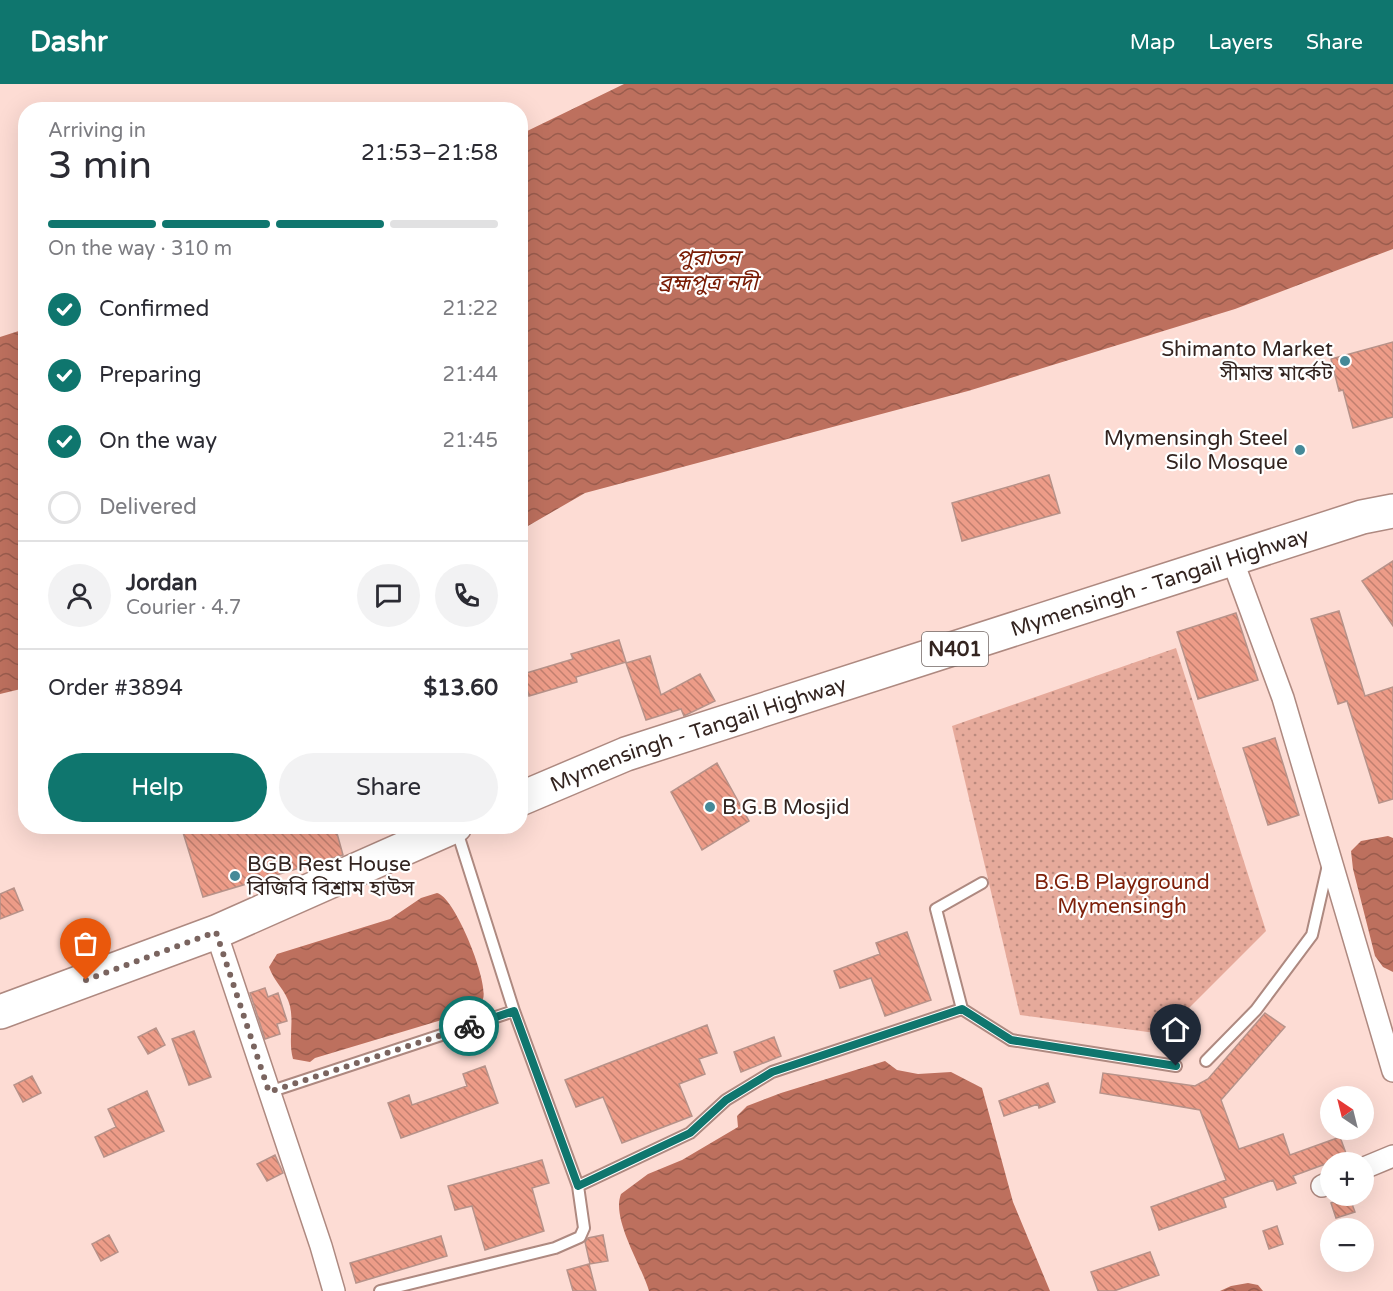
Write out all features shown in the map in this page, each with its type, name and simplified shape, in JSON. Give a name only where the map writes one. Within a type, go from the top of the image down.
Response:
[{"type":"highway","name":"Mymensingh - Tangail Highway","points":[[528,796],[626,754],[1362,517],[1393,511]]},
{"type":"highway","points":[[0,1012],[216,932],[437,834]]},
{"type":"street","points":[[1232,559],[1283,698],[1393,1071]]},
{"type":"street","points":[[216,932],[334,1291]]},
{"type":"street","points":[[1374,1164],[1393,1156]]},
{"type":"lane","points":[[381,1291],[555,1248],[580,1237],[584,1228],[578,1186],[514,1011],[458,834]]},
{"type":"lane","points":[[1206,1061],[1256,1010],[1312,935],[1330,856]]},
{"type":"lane","points":[[982,883],[936,909],[962,1009],[1011,1040],[1176,1066]]},
{"type":"lane","points":[[578,1186],[690,1133],[726,1100],[772,1072],[962,1009]]},
{"type":"lane","points":[[269,1092],[514,1011]]},
{"type":"green space","name":"B.G.B Playground Mymensingh","points":[[1176,648],[1266,931],[1163,1034],[1020,1015],[952,726]]},
{"type":"water","name":"পুরাতন ব্রহ্মপুত্র নদী","points":[[624,84],[1393,84],[1393,249],[1235,309],[968,391],[585,493],[528,526],[528,131]]},
{"type":"water","points":[[18,331],[18,690],[0,694],[0,337]]},
{"type":"water","points":[[1388,836],[1393,838],[1393,972],[1383,967],[1375,956],[1353,869],[1351,851],[1361,841]]},
{"type":"water","points":[[437,893],[453,909],[469,941],[481,976],[483,999],[481,1002],[475,1008],[463,1013],[315,1058],[310,1062],[293,1059],[290,1006],[269,967],[277,954],[390,919],[421,898]]},
{"type":"water","points":[[885,1061],[897,1070],[918,1074],[951,1072],[982,1088],[1013,1202],[1050,1291],[649,1291],[620,1216],[621,1194],[648,1174],[682,1160],[738,1127],[737,1116],[747,1106],[781,1093]]},
{"type":"water","points":[[1248,1283],[1258,1285],[1263,1291],[1220,1291],[1231,1286]]},
{"type":"building","points":[[1393,342],[1393,417],[1353,428],[1343,390],[1339,391],[1331,359]]},
{"type":"building","points":[[1049,475],[1060,513],[962,541],[952,503]]},
{"type":"building","points":[[1393,561],[1393,626],[1362,581]]},
{"type":"building","points":[[1339,611],[1365,696],[1393,687],[1393,799],[1379,803],[1347,701],[1338,704],[1311,619]]},
{"type":"building","points":[[1236,613],[1258,680],[1198,699],[1177,632]]},
{"type":"building","points":[[619,640],[626,662],[576,677],[577,682],[529,696],[528,672],[573,659],[571,654]]},
{"type":"building","points":[[650,656],[661,695],[700,674],[715,701],[684,716],[681,709],[646,720],[626,663]]},
{"type":"building","points":[[1275,738],[1299,815],[1268,825],[1243,748]]},
{"type":"building","name":"B.G.B Mosjid","points":[[717,763],[749,821],[702,850],[671,792]]},
{"type":"building","name":"BGB Rest House বিজিবি বিশ্রাম হাউস","points":[[183,834],[337,834],[343,855],[203,897]]},
{"type":"building","points":[[14,888],[23,910],[0,919],[0,894]]},
{"type":"building","points":[[907,932],[931,1000],[885,1016],[871,978],[840,988],[834,971],[880,954],[876,943]]},
{"type":"building","points":[[265,988],[268,997],[278,993],[287,1021],[277,1024],[280,1034],[265,1039],[250,993]]},
{"type":"building","points":[[1265,1013],[1285,1027],[1221,1100],[1239,1149],[1283,1134],[1290,1155],[1332,1140],[1341,1140],[1346,1152],[1320,1152],[1320,1166],[1293,1176],[1296,1183],[1277,1190],[1273,1180],[1223,1198],[1226,1207],[1159,1230],[1151,1207],[1226,1180],[1200,1110],[1100,1093],[1103,1073],[1195,1086],[1208,1079]]},
{"type":"building","points":[[707,1025],[717,1053],[699,1059],[705,1074],[679,1084],[692,1116],[622,1143],[603,1097],[576,1107],[565,1080]]},
{"type":"building","points":[[156,1028],[165,1045],[148,1054],[138,1037]]},
{"type":"building","points":[[194,1031],[211,1077],[189,1085],[172,1039]]},
{"type":"building","points":[[774,1037],[781,1056],[741,1072],[734,1052]]},
{"type":"building","points":[[485,1066],[498,1103],[401,1138],[388,1103],[409,1095],[412,1105],[467,1086],[463,1074]]},
{"type":"building","points":[[32,1076],[41,1093],[23,1102],[14,1085]]},
{"type":"building","points":[[1048,1083],[1055,1102],[1039,1108],[1038,1104],[1004,1116],[999,1101]]},
{"type":"building","points":[[147,1091],[164,1131],[104,1157],[95,1137],[116,1127],[108,1109]]},
{"type":"building","points":[[275,1155],[283,1173],[267,1181],[257,1164]]},
{"type":"building","points":[[542,1160],[549,1183],[532,1188],[544,1231],[485,1250],[472,1206],[455,1210],[448,1186]]},
{"type":"building","points":[[1332,1206],[1353,1206],[1355,1212],[1336,1218]]},
{"type":"building","points":[[1277,1226],[1283,1244],[1269,1249],[1263,1231]]},
{"type":"building","points":[[109,1235],[118,1252],[101,1261],[92,1244]]},
{"type":"building","points":[[603,1235],[608,1261],[590,1264],[585,1242],[588,1238]]},
{"type":"building","points":[[441,1236],[447,1256],[356,1283],[350,1263]]},
{"type":"building","points":[[1150,1252],[1159,1275],[1114,1291],[1098,1291],[1091,1272]]},
{"type":"building","points":[[589,1264],[596,1291],[573,1291],[567,1270]]},
{"type":"way so far","points":[[86,980],[216,932],[269,1092],[469,1026]]},
{"type":"place","name":"Shimanto Market সীমান্ত মার্কেট","points":[[1345,361]]},
{"type":"place","name":"Mymensingh Steel Silo Mosque","points":[[1300,450]]},
{"type":"place","name":"B.G.B Mosjid","points":[[710,807]]},
{"type":"place","name":"BGB Rest House বিজিবি বিশ্রাম হাউস","points":[[235,876]]},
{"type":"route","points":[[469,1026],[514,1011],[578,1186],[690,1133],[726,1100],[772,1072],[962,1009],[1011,1040],[1176,1066]]}]
